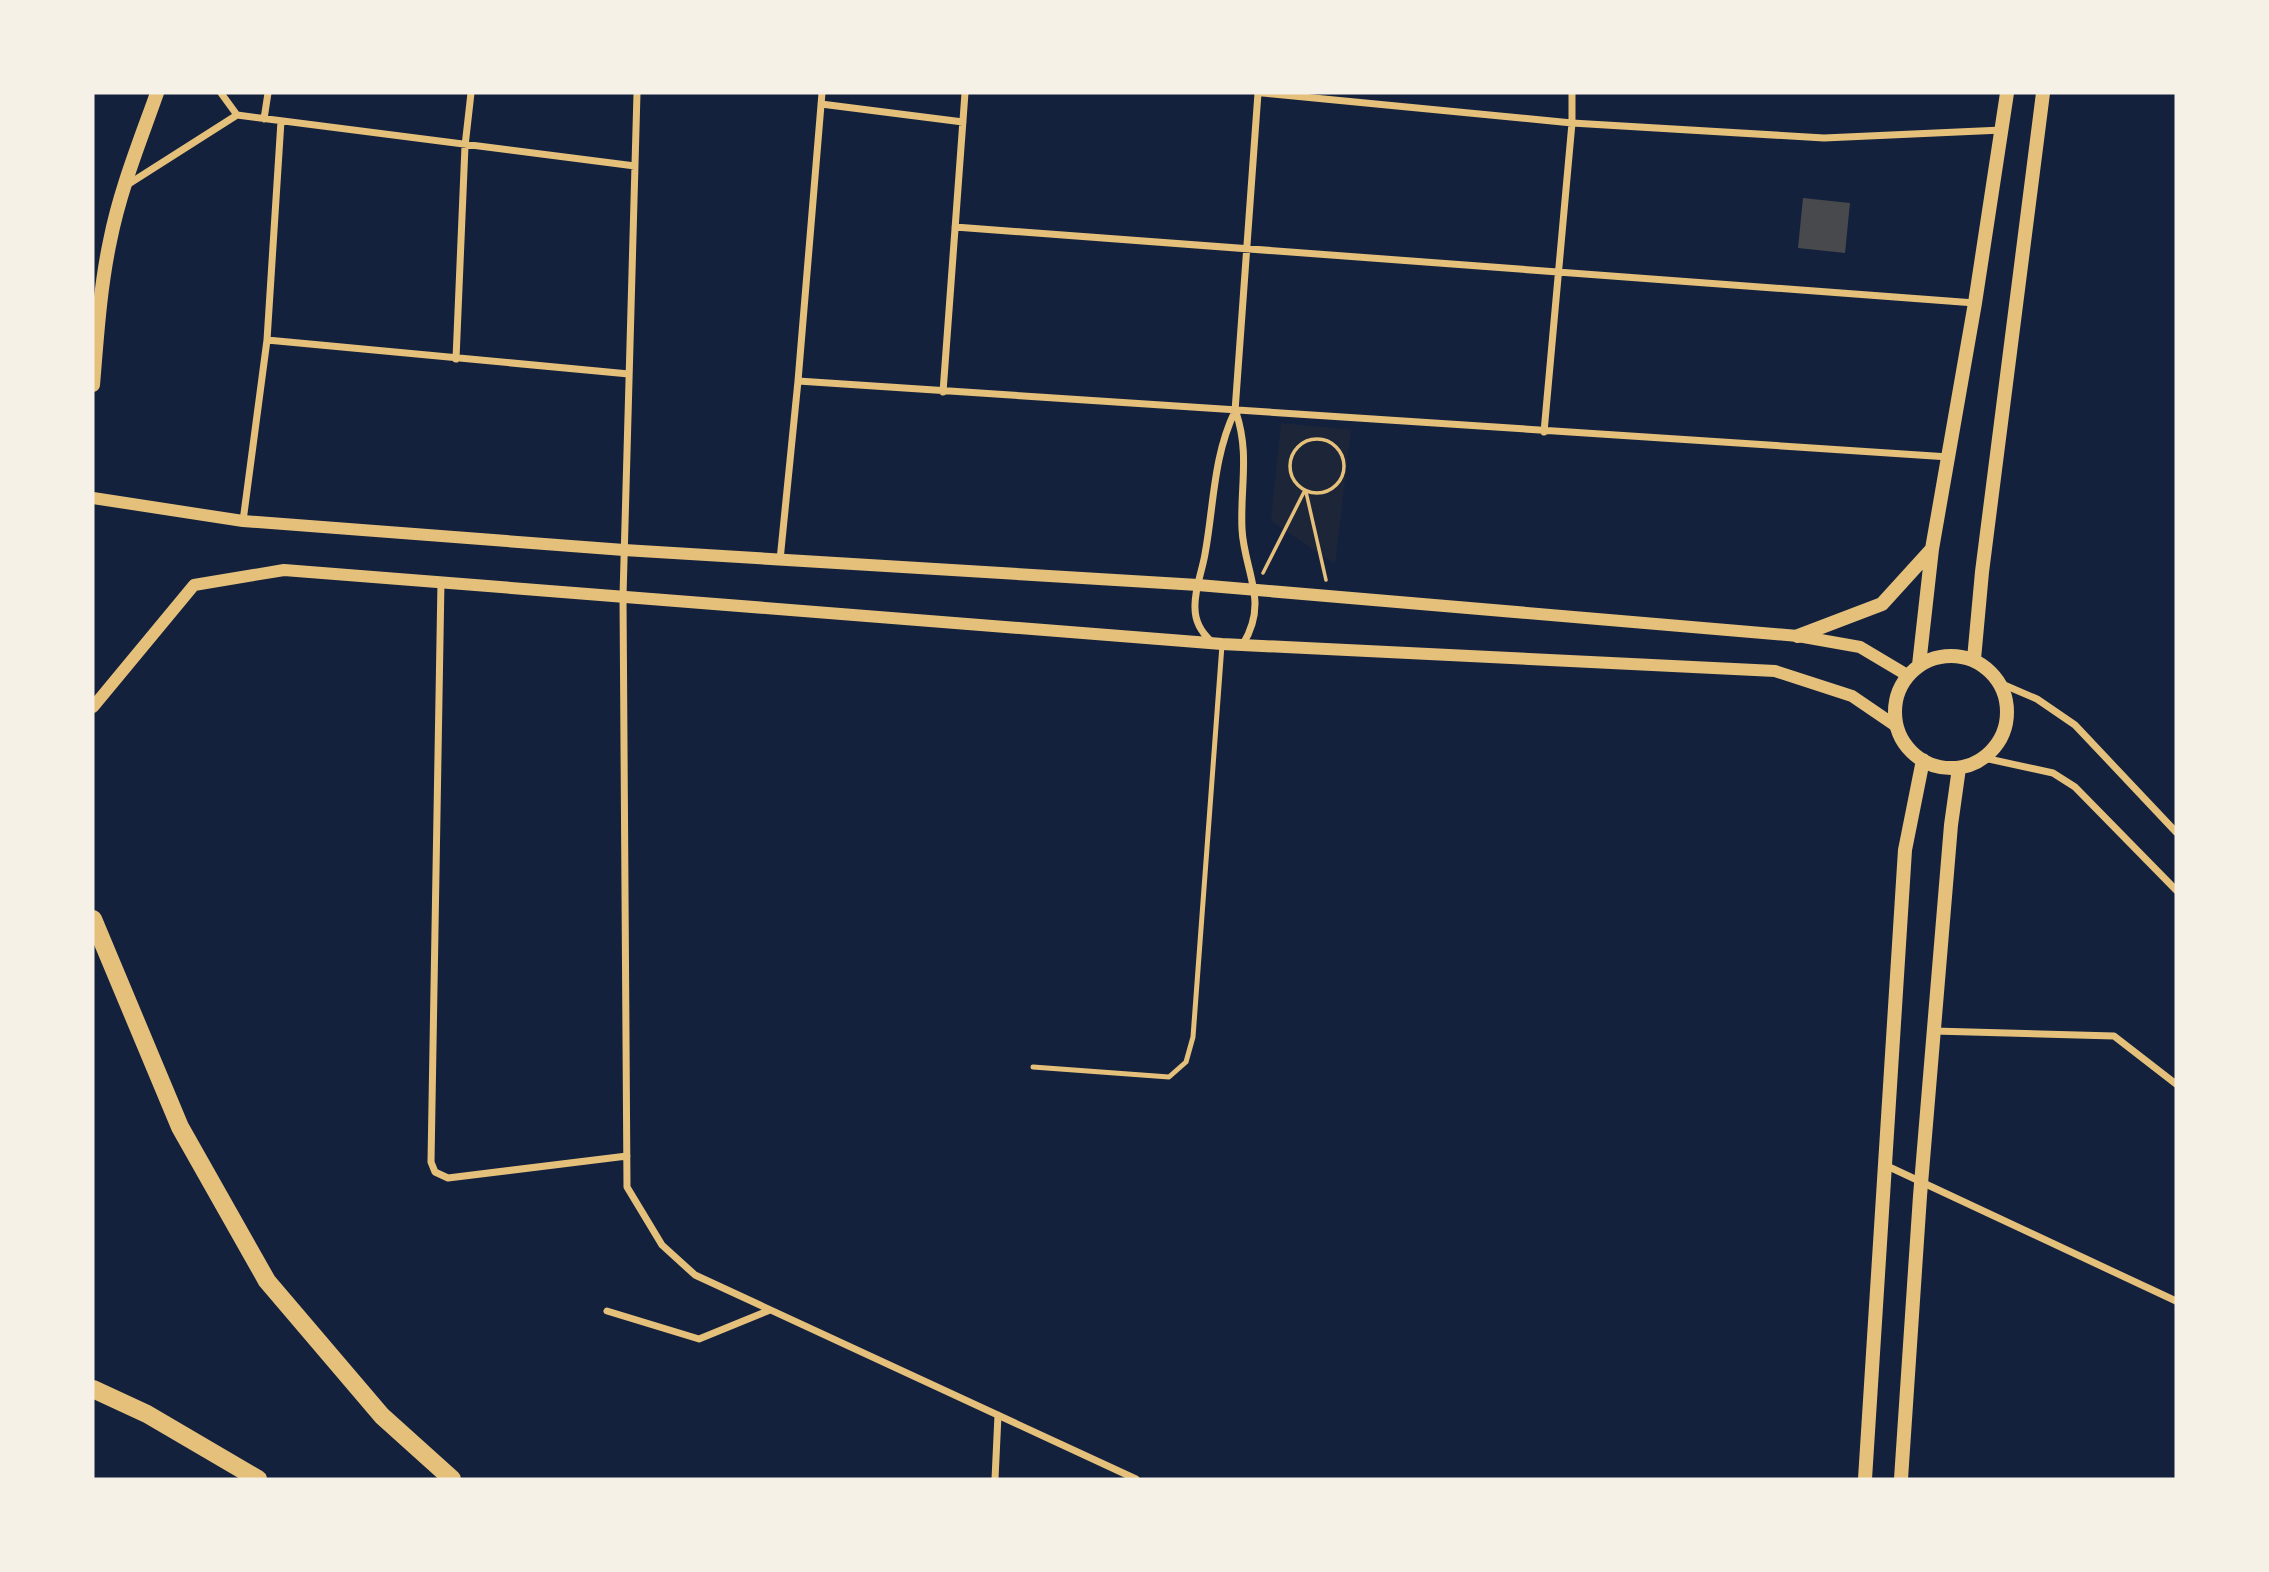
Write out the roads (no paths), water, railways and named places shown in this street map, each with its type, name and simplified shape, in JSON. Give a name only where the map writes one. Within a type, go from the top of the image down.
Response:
[{"type":"highway","points":[[93,919],[180,1127],[267,1281],[382,1416],[452,1479]]},
{"type":"highway","points":[[93,1389],[147,1414],[258,1479]]},
{"type":"main road","points":[[93,385],[100,294],[110,239],[157,93]]},
{"type":"main road","points":[[1919,665],[1932,549],[1975,303],[2007,93]]},
{"type":"main road","points":[[1974,659],[1982,572],[2043,93]]},
{"type":"main road","points":[[1798,636],[1882,604],[1932,549]]},
{"type":"main road","points":[[1946,655],[1974,659],[1990,670],[2002,684],[2006,700],[2003,733],[1994,749],[1984,758],[1959,768],[1941,767],[1923,760],[1907,746],[1896,726],[1898,692],[1908,675],[1919,665],[1946,655]]},
{"type":"main road","points":[[1865,1479],[1905,850],[1923,760]]},
{"type":"main road","points":[[1901,1479],[1934,1031],[1951,825],[1959,768]]},
{"type":"street","points":[[221,93],[237,115]]},
{"type":"street","points":[[264,119],[268,93]]},
{"type":"street","points":[[456,359],[465,146],[471,93]]},
{"type":"street","points":[[637,93],[623,596],[627,1187],[662,1245],[695,1275],[1136,1479]]},
{"type":"street","points":[[780,560],[822,93]]},
{"type":"street","points":[[943,392],[965,93]]},
{"type":"street","points":[[1217,643],[1205,635],[1196,617],[1195,607],[1219,454],[1235,411],[1260,93],[1572,123],[1824,138],[2003,130]]},
{"type":"street","points":[[1544,432],[1572,123],[1572,93]]},
{"type":"street","points":[[821,104],[963,122]]},
{"type":"street","points":[[125,186],[237,115],[635,166]]},
{"type":"street","points":[[243,521],[267,340],[282,121]]},
{"type":"street","points":[[956,227],[1975,303]]},
{"type":"street","points":[[267,340],[629,373]]},
{"type":"street","points":[[798,381],[1949,457]]},
{"type":"street","points":[[1235,411],[1245,456],[1242,530],[1254,590],[1253,622],[1243,644]]},
{"type":"street","points":[[93,498],[243,521],[624,551],[1198,585],[1798,636],[1860,647],[1908,675]]},
{"type":"street","points":[[93,707],[194,585],[284,569],[1217,643],[1775,671],[1852,696],[1896,726]]},
{"type":"street","points":[[441,580],[430,1162],[435,1172],[448,1178],[628,1156]]},
{"type":"street","points":[[2002,684],[2037,699],[2075,725],[2176,832]]},
{"type":"street","points":[[1984,758],[2053,773],[2075,787],[2176,890]]},
{"type":"street","points":[[1934,1031],[2114,1036],[2176,1084]]},
{"type":"street","points":[[1885,1165],[2176,1301]]},
{"type":"street","points":[[607,1311],[699,1339],[770,1310]]},
{"type":"street","points":[[995,1479],[998,1415]]},
{"type":"lane","points":[[1033,1067],[1169,1077],[1186,1062],[1193,1037],[1217,643]]}]
